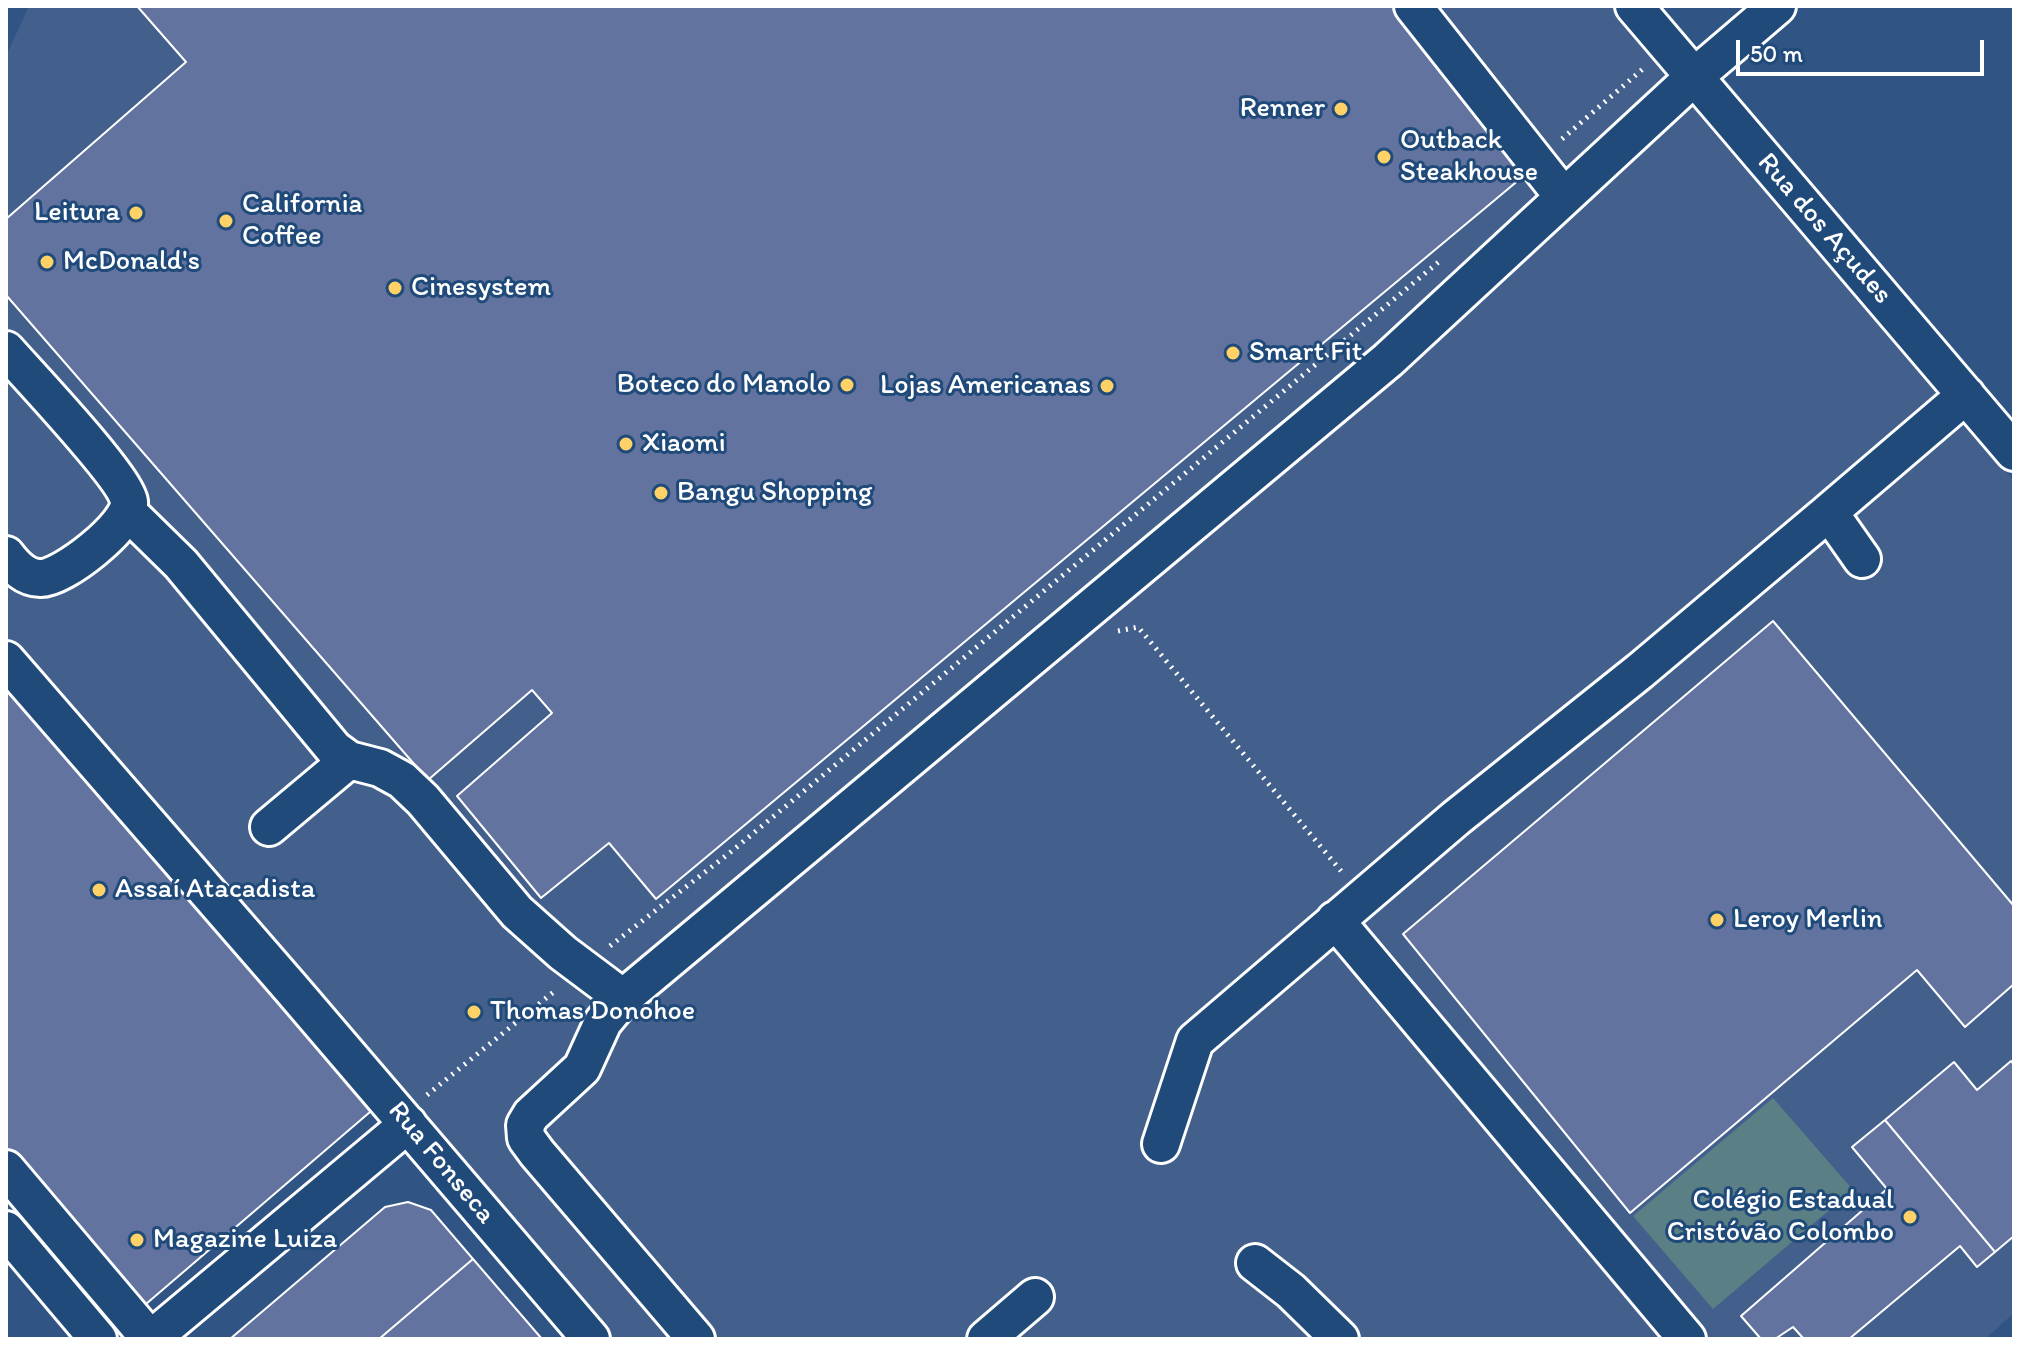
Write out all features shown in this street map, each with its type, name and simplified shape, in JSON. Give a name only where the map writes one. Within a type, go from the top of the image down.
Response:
[{"type":"street","points":[[1413,6],[1563,196]]},
{"type":"street","name":"Rua dos Açudes","points":[[1634,6],[2014,452]]},
{"type":"street","points":[[696,1339],[526,1138],[525,1125],[531,1115],[582,1068],[603,1022],[623,998],[1388,360],[1515,245],[1563,196],[1777,6]]},
{"type":"street","points":[[6,350],[123,486],[129,502],[128,512],[105,538],[56,575],[43,579],[29,576],[6,555]]},
{"type":"street","points":[[1161,1144],[1195,1041],[1393,871],[1640,671],[1966,395]]},
{"type":"street","points":[[128,512],[181,564],[334,749],[349,760],[380,768],[402,780],[423,800],[517,912],[623,998]]},
{"type":"street","points":[[1829,512],[1862,559]]},
{"type":"street","name":"Rua Fonseca","points":[[6,660],[591,1339]]},
{"type":"street","points":[[269,827],[349,760]]},
{"type":"street","points":[[1335,920],[1687,1339]]},
{"type":"street","points":[[6,1169],[150,1339],[405,1120]]},
{"type":"street","points":[[6,1230],[98,1339]]},
{"type":"street","points":[[1255,1263],[1291,1291],[1340,1339]]},
{"type":"street","points":[[986,1339],[1035,1297]]},
{"type":"path","points":[[1535,162],[1669,47]]},
{"type":"path","points":[[405,1120],[583,968],[732,851],[1446,256]]},
{"type":"path","points":[[1060,577],[1112,633],[1138,627],[1362,897]]},
{"type":"shaded area","points":[[29,6],[1615,6],[2014,481],[2014,1313],[1985,1339],[611,1339],[6,639],[6,56]]},
{"type":"green space","points":[[1773,1098],[1853,1190],[1713,1309],[1633,1216]]},
{"type":"building","name":"Bangu Shopping","points":[[137,6],[1396,6],[1532,169],[656,899],[609,843],[541,898],[457,796],[552,713],[532,690],[428,780],[6,295],[6,219],[186,62]]},
{"type":"building","name":"Leroy Merlin","points":[[1773,621],[2014,906],[2014,984],[1965,1027],[1917,970],[1630,1213],[1403,934]]},
{"type":"building","name":"Assaí Atacadista","points":[[6,673],[377,1106],[139,1310],[6,1152]]},
{"type":"building","points":[[2011,1061],[2014,1065],[2014,1236],[1995,1252],[1885,1120],[1954,1062],[1977,1090]]},
{"type":"building","name":"Colégio Estadual Cristóvão Colombo","points":[[1885,1120],[1995,1252],[1977,1267],[1960,1246],[1849,1339],[1804,1339],[1793,1327],[1775,1339],[1761,1339],[1741,1316],[1887,1189],[1852,1147]]},
{"type":"building","points":[[408,1202],[431,1210],[473,1259],[379,1339],[230,1339],[385,1207]]},
{"type":"building","points":[[473,1259],[542,1339],[379,1339]]},
{"type":"place","name":"Renner","points":[[1341,109]]},
{"type":"place","name":"Outback Steakhouse","points":[[1384,157]]},
{"type":"place","name":"Leitura","points":[[136,213]]},
{"type":"place","name":"California Coffee","points":[[226,221]]},
{"type":"place","name":"McDonald's","points":[[47,262]]},
{"type":"place","name":"Cinesystem","points":[[395,288]]},
{"type":"place","name":"Smart Fit","points":[[1233,353]]},
{"type":"place","name":"Boteco do Manolo","points":[[847,385]]},
{"type":"place","name":"Lojas Americanas","points":[[1107,386]]},
{"type":"place","name":"Xiaomi","points":[[626,444]]},
{"type":"place","name":"Bangu Shopping","points":[[661,493]]},
{"type":"place","name":"Assaí Atacadista","points":[[99,890]]},
{"type":"place","name":"Leroy Merlin","points":[[1717,920]]},
{"type":"place","name":"Thomas Donohoe","points":[[474,1012]]},
{"type":"place","name":"Colégio Estadual Cristóvão Colombo","points":[[1910,1217]]},
{"type":"place","name":"Magazine Luiza","points":[[137,1240]]}]
